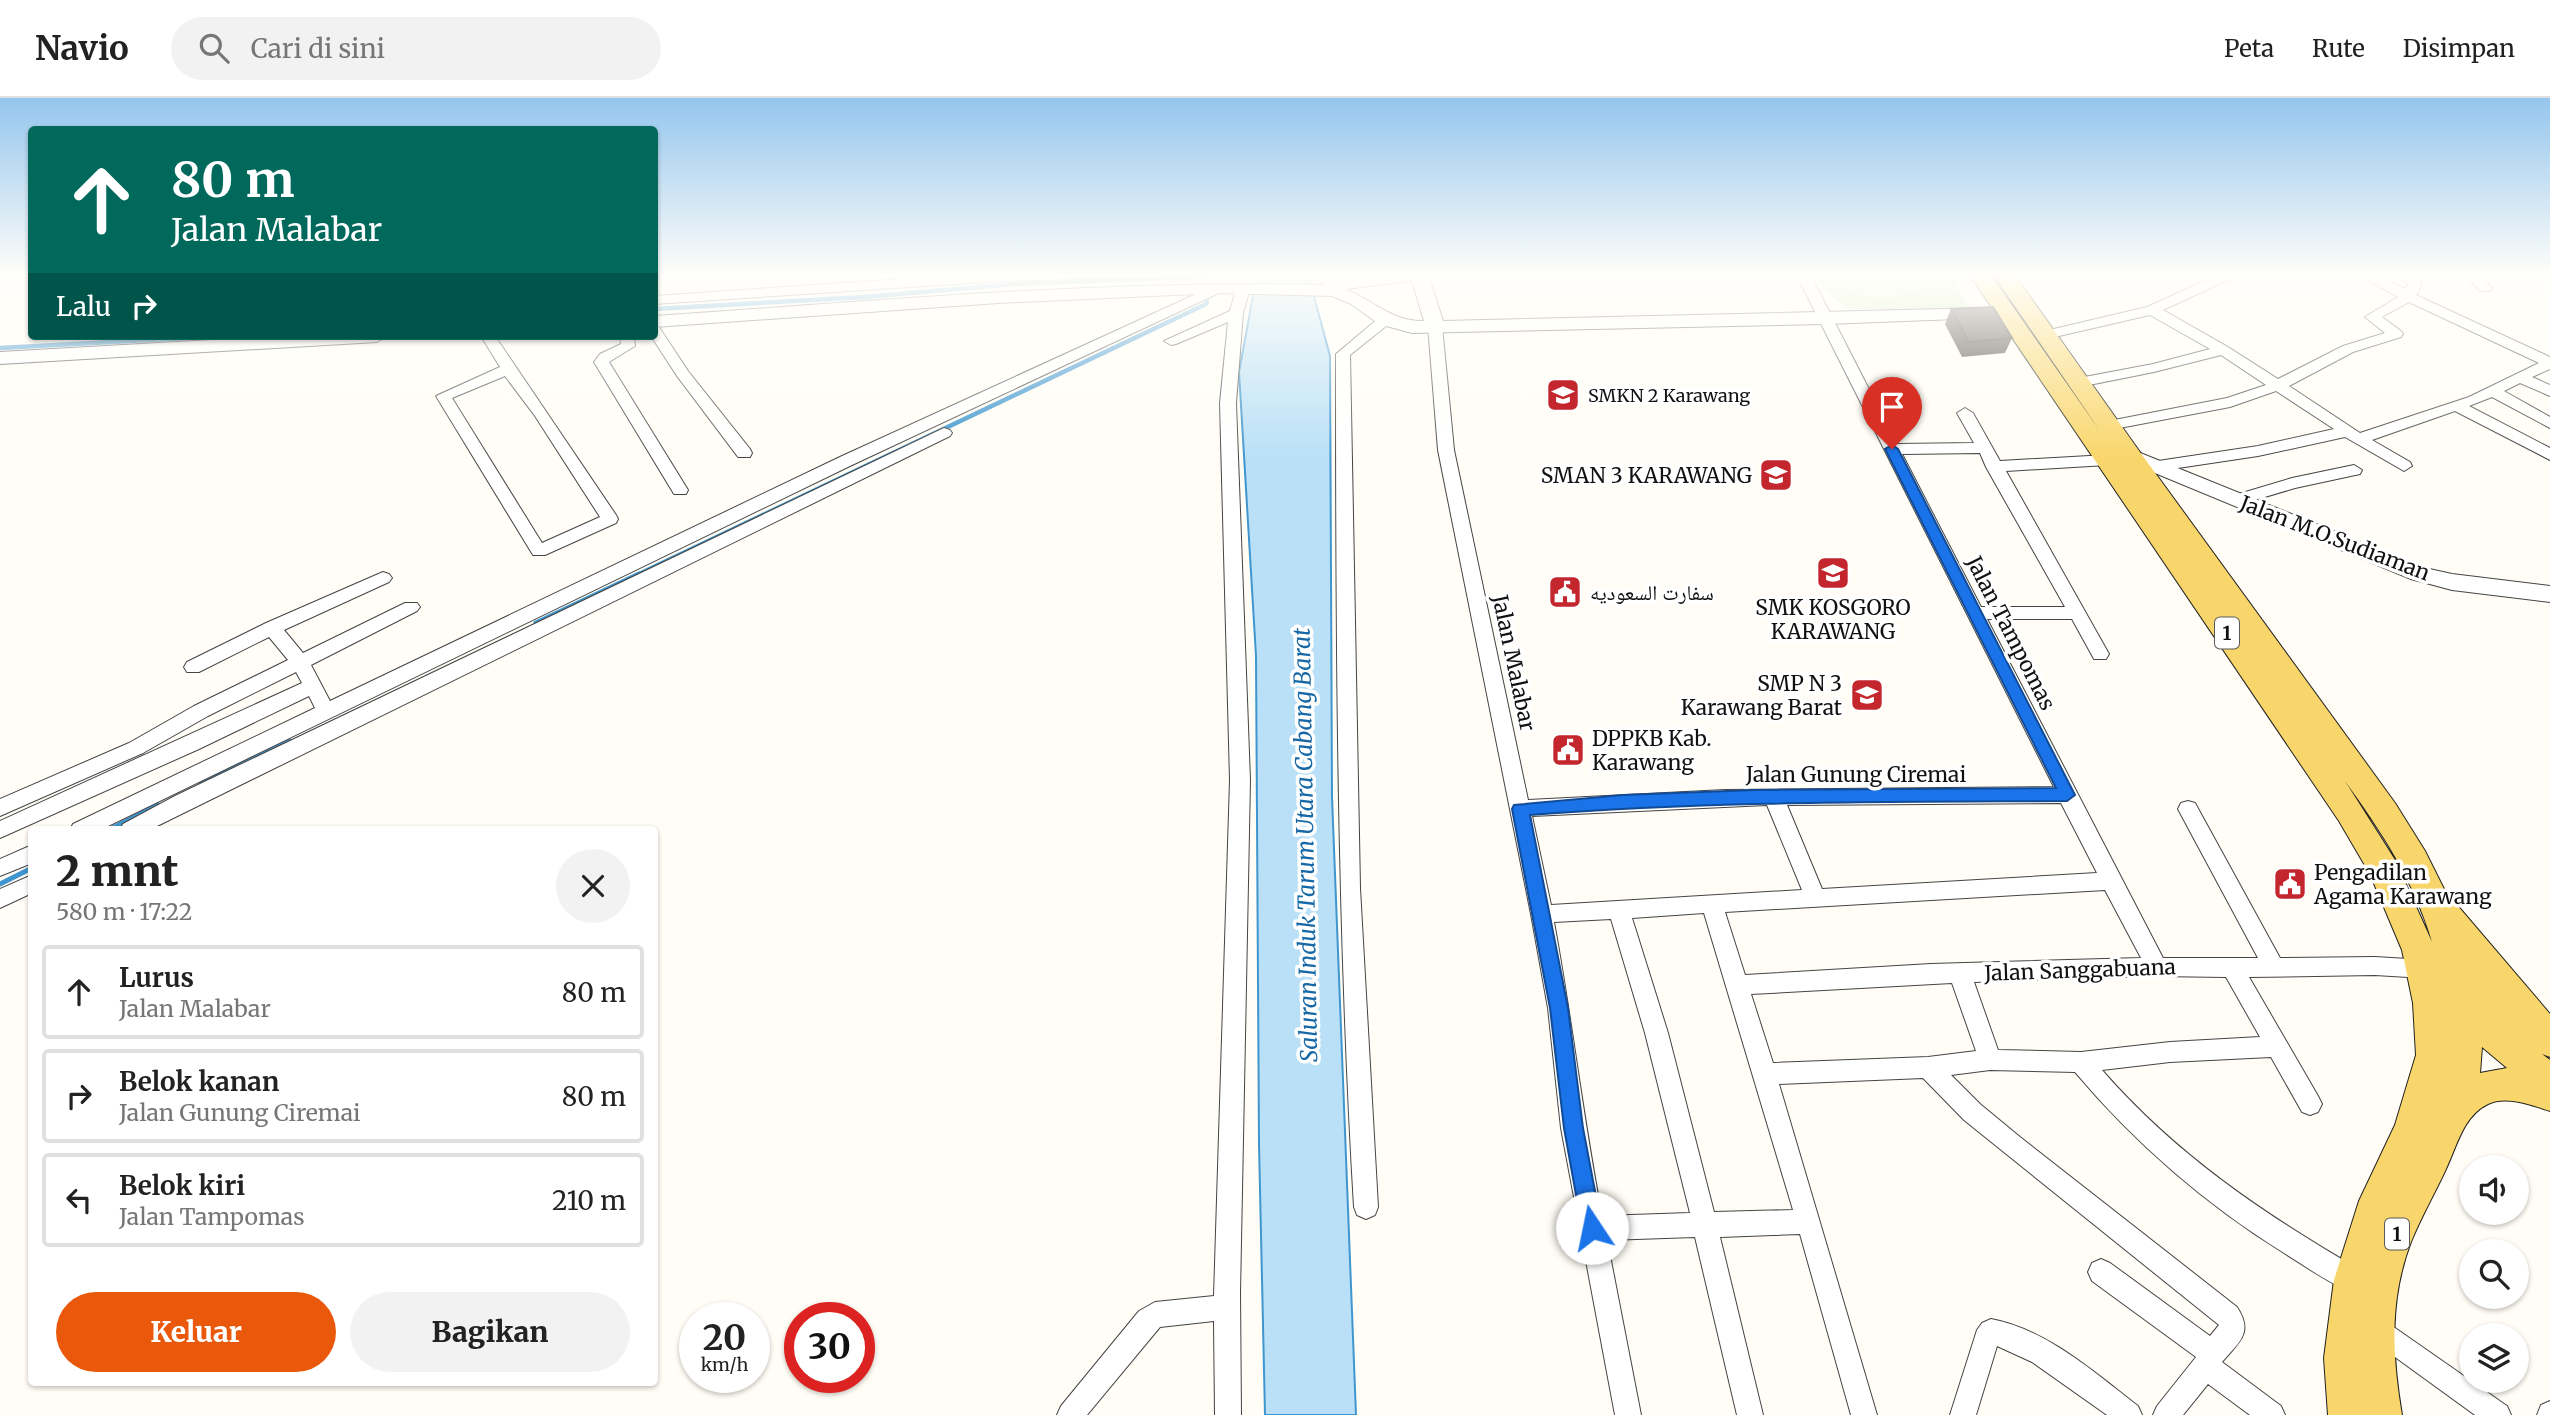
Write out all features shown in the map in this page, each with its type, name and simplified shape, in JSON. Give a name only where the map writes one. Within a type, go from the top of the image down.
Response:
[{"type":"main road","name":"1","points":[[2022,335],[2384,812],[2439,907],[2459,981],[2465,1052],[2462,1076],[2453,1109],[2391,1249],[2377,1292],[2375,1327],[2359,1362],[2349,1415]]},
{"type":"main road","name":"1","points":[[2046,335],[2109,425],[2117,457],[2384,869],[2425,969],[2433,1055],[2412,1127],[2378,1201],[2353,1280],[2359,1362],[2381,1415]]},
{"type":"main road","points":[[2439,907],[2519,999],[2550,1044]]},
{"type":"main road","points":[[2425,969],[2459,981],[2550,1044]]},
{"type":"main road","points":[[2430,1003],[2493,1035],[2550,1082]]},
{"type":"main road","points":[[2453,1109],[2471,1092],[2497,1084],[2518,1084],[2550,1094]]},
{"type":"street","points":[[88,826],[846,461],[1117,335]]},
{"type":"street","points":[[1171,341],[1184,335]]},
{"type":"street","points":[[1228,1415],[1227,1307],[1240,780],[1228,402],[1234,335]]},
{"type":"street","points":[[1366,335],[1343,354],[1346,698],[1359,1120],[1366,1207]]},
{"type":"street","name":"Jalan Malabar","points":[[1436,335],[1446,450],[1542,914],[1559,1008],[1573,1128],[1628,1415]]},
{"type":"street","name":"Jalan Tampomas","points":[[1834,335],[2157,967]]},
{"type":"street","points":[[2197,335],[2404,466]]},
{"type":"street","points":[[2109,425],[2204,408],[2279,385],[2348,349],[2391,335]]},
{"type":"street","points":[[2491,335],[2550,362]]},
{"type":"street","points":[[658,336],[682,373],[744,453]]},
{"type":"street","points":[[0,358],[308,340]]},
{"type":"street","points":[[491,340],[610,519],[538,551],[444,396],[508,369]]},
{"type":"street","points":[[627,340],[628,346],[605,356],[601,362],[680,490]]},
{"type":"street","points":[[2079,382],[2154,368],[2223,350]]},
{"type":"street","points":[[2158,466],[2353,435],[2381,433],[2415,418],[2494,392],[2550,362]]},
{"type":"street","points":[[2521,377],[2550,391]]},
{"type":"street","points":[[2494,392],[2550,423]]},
{"type":"street","points":[[2457,406],[2550,455]]},
{"type":"street","points":[[1965,412],[1982,447],[2100,654]]},
{"type":"street","points":[[138,826],[194,796],[944,433]]},
{"type":"street","points":[[1892,449],[1982,447]]},
{"type":"street","points":[[1994,467],[2117,457]]},
{"type":"street","name":"Jalan M.O.Sudiaman","points":[[2117,457],[2158,466],[2419,574],[2452,582],[2550,594]]},
{"type":"street","points":[[2238,500],[2291,483],[2354,470]]},
{"type":"street","points":[[193,667],[383,578]]},
{"type":"street","points":[[0,830],[201,711],[411,607]]},
{"type":"street","points":[[1975,613],[2077,613]]},
{"type":"street","points":[[272,628],[300,662],[326,711]]},
{"type":"street","points":[[0,808],[192,744],[313,686]]},
{"type":"street","name":"Jalan Gunung Ciremai","points":[[1520,809],[1623,801],[1774,797],[2067,795]]},
{"type":"street","points":[[1774,797],[1816,899]]},
{"type":"street","points":[[2188,809],[2274,968]]},
{"type":"street","points":[[0,868],[28,855]]},
{"type":"street","points":[[1542,914],[2111,881]]},
{"type":"street","points":[[0,899],[28,885]]},
{"type":"street","points":[[1712,905],[1765,1074],[1865,1415]]},
{"type":"street","points":[[1618,908],[1647,993],[1687,1145],[1750,1415]]},
{"type":"street","name":"Jalan Sanggabuana","points":[[1736,985],[1960,973],[2157,967],[2375,965],[2425,969]]},
{"type":"street","points":[[2232,968],[2310,1104]]},
{"type":"street","points":[[1960,973],[1990,1060]]},
{"type":"street","points":[[1765,1074],[1928,1067],[1990,1060],[2081,1062],[2170,1052],[2277,1046]]},
{"type":"street","points":[[2081,1062],[2154,1142],[2220,1195],[2280,1238],[2353,1280]]},
{"type":"street","points":[[1928,1067],[1972,1112],[2228,1315],[2233,1324],[2232,1331],[2166,1415]]},
{"type":"street","points":[[1592,1228],[1808,1222]]},
{"type":"street","points":[[2101,1272],[2209,1359],[2272,1415]]},
{"type":"street","points":[[1070,1415],[1155,1315],[1227,1307]]},
{"type":"street","points":[[2375,1327],[2498,1415]]},
{"type":"street","points":[[1964,1415],[1986,1339],[1992,1332],[2014,1337],[2129,1415]]},
{"type":"water","name":"Saluran Induk Tarum Utara Cabang Barat","points":[[1246,335],[1324,335],[1330,356],[1332,797],[1356,1415],[1265,1415],[1259,1144],[1256,656],[1239,372]]},
{"type":"building","points":[[1965,335],[2010,335],[2012,338],[1969,342]]},
{"type":"waterway","points":[[635,576],[1140,335]]},
{"type":"waterway","points":[[0,348],[149,340]]},
{"type":"waterway","points":[[536,623],[639,574]]},
{"type":"waterway","points":[[201,784],[290,741]]},
{"type":"waterway","points":[[117,826],[158,805]]},
{"type":"waterway","points":[[0,884],[28,870]]},
{"type":"place","name":"SMKN 2 Karawang","points":[[1563,395]]},
{"type":"place","name":"SMAN 3 KARAWANG","points":[[1776,475]]},
{"type":"place","name":"SMK KOSGORO KARAWANG","points":[[1833,573]]},
{"type":"place","name":"سفارت السعوديه","points":[[1565,592]]},
{"type":"place","name":"SMP N 3 Karawang Barat","points":[[1867,695]]},
{"type":"place","name":"DPPKB Kab. Karawang","points":[[1568,750]]},
{"type":"place","name":"Pengadilan Agama Karawang","points":[[2290,884]]},
{"type":"route","points":[[1592,1228],[1573,1128],[1559,1008],[1520,809],[1623,801],[1754,797],[2067,795],[1892,449]]}]
